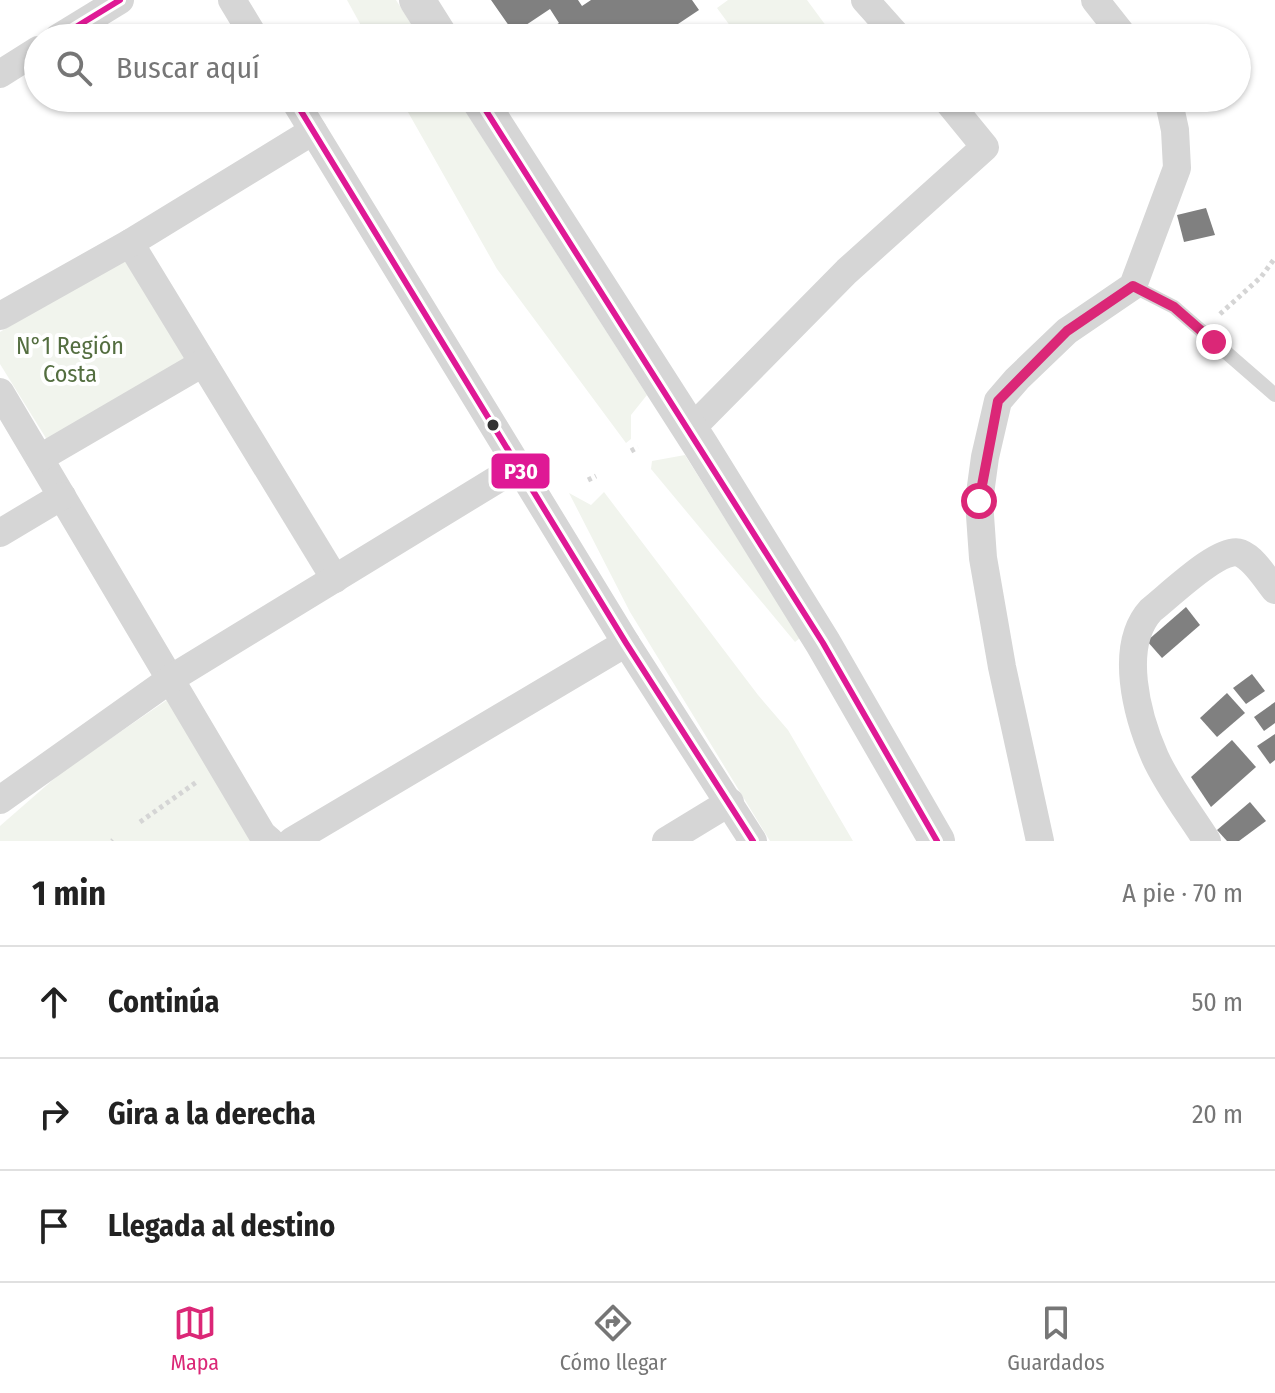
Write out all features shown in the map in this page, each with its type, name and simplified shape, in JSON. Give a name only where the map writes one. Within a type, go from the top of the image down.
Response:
[{"type":"street","points":[[81,24],[120,0]]},
{"type":"street","points":[[232,0],[247,24]]},
{"type":"street","points":[[417,0],[432,24]]},
{"type":"street","points":[[865,0],[886,24]]},
{"type":"street","points":[[1095,0],[1114,24]]},
{"type":"street","points":[[0,74],[24,59]]},
{"type":"street","points":[[301,112],[626,643],[753,841]]},
{"type":"street","points":[[487,112],[823,643],[937,841]]},
{"type":"street","points":[[690,430],[847,271],[985,147],[956,112]]},
{"type":"street","points":[[1040,841],[1002,667],[983,558],[979,501],[985,457],[998,401],[1017,379],[1067,331],[1133,286],[1177,168],[1171,112]]},
{"type":"street","points":[[0,316],[130,243],[313,131]]},
{"type":"street","points":[[130,243],[335,579]]},
{"type":"street","points":[[40,458],[203,363]]},
{"type":"street","points":[[0,392],[262,834],[270,841]]},
{"type":"street","points":[[0,800],[172,678],[519,466]]},
{"type":"street","points":[[0,533],[62,496]]},
{"type":"street","points":[[1207,841],[1155,758],[1137,696],[1133,662],[1135,637],[1141,621],[1151,610],[1221,554],[1242,553],[1275,590]]},
{"type":"street","points":[[292,841],[626,643]]},
{"type":"street","points":[[666,841],[730,802]]},
{"type":"lane","points":[[1133,286],[1174,307],[1275,395]]},
{"type":"path","points":[[1200,329],[1235,303],[1275,258]]},
{"type":"path","points":[[631,451],[638,447]]},
{"type":"path","points":[[588,480],[596,476]]},
{"type":"path","points":[[140,822],[209,774]]},
{"type":"green space","points":[[347,0],[396,0],[411,24],[360,24]]},
{"type":"green space","points":[[728,0],[807,0],[825,24],[729,24],[717,8]]},
{"type":"green space","points":[[408,112],[466,112],[647,395],[631,415],[631,439],[626,443],[497,269]]},
{"type":"green space","name":"N°1 Región Costa","points":[[123,258],[188,358],[49,443],[0,364],[0,332]]},
{"type":"green space","points":[[685,455],[800,638],[795,642],[651,469],[652,461]]},
{"type":"green space","points":[[604,492],[788,730],[853,841],[770,841],[630,612],[569,493],[591,505]]},
{"type":"green space","points":[[167,700],[255,841],[0,841],[0,826],[63,771]]},
{"type":"building","points":[[491,0],[578,0],[582,6],[591,0],[692,0],[699,10],[678,24],[557,24],[550,9],[528,24],[508,24]]},
{"type":"building","points":[[1206,208],[1215,235],[1184,242],[1177,215]]},
{"type":"building","points":[[1186,607],[1200,625],[1162,658],[1147,641]]},
{"type":"building","points":[[1252,674],[1265,691],[1246,704],[1233,688]]},
{"type":"building","points":[[1227,693],[1245,713],[1217,737],[1200,718]]},
{"type":"building","points":[[1275,702],[1275,723],[1264,731],[1254,717]]},
{"type":"building","points":[[1275,734],[1275,760],[1270,764],[1257,746]]},
{"type":"building","points":[[1232,740],[1256,767],[1211,807],[1191,777]]},
{"type":"building","points":[[1250,802],[1266,821],[1239,841],[1227,841],[1217,830]]},
{"type":"transit line","name":"P30","points":[[81,24],[120,0]]},
{"type":"transit line","name":"P30","points":[[302,112],[626,643],[753,841]]},
{"type":"transit line","name":"P30","points":[[487,112],[823,643],[937,841]]},
{"type":"route","points":[[979,501],[998,401],[1067,331],[1133,286],[1174,307],[1214,342]]}]
